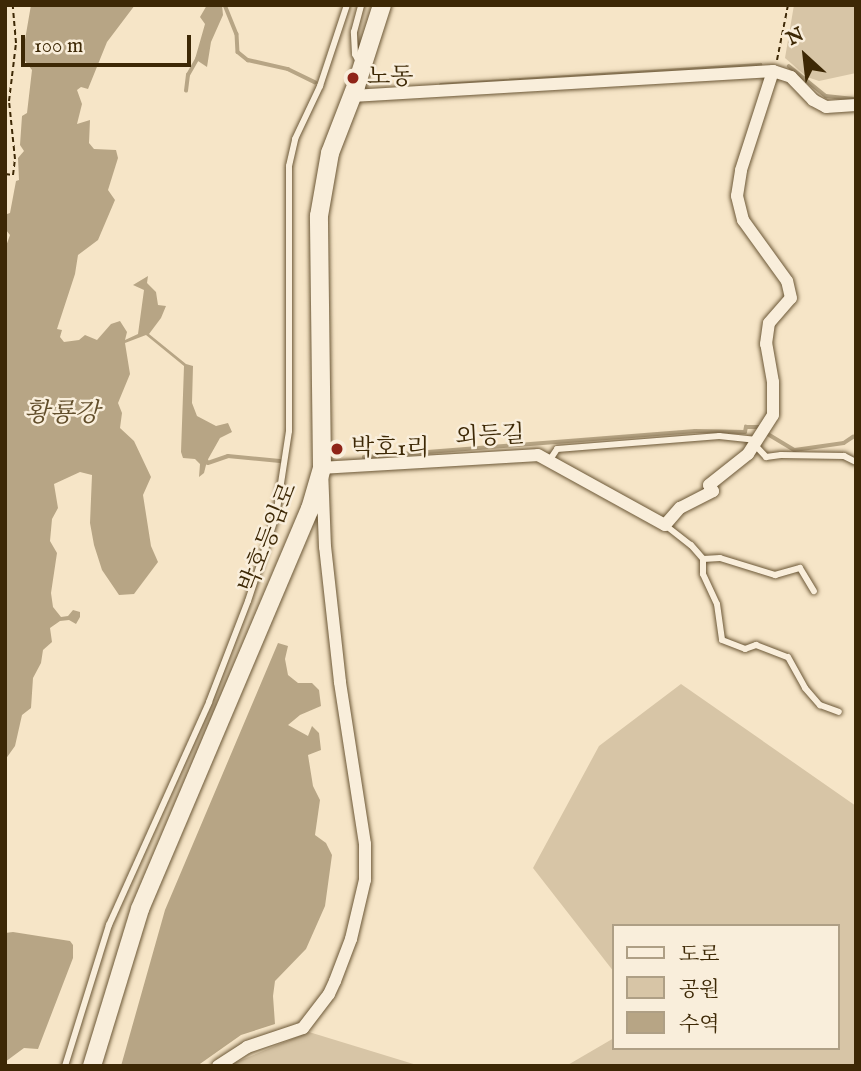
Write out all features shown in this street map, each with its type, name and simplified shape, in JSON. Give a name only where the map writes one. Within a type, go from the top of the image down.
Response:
[{"type":"street","name":"박호등임로","points":[[92,1066],[140,909],[310,509],[322,468],[318,216],[330,153],[382,5]]},
{"type":"street","points":[[352,96],[773,71],[791,77],[813,100],[826,107],[856,105]]},
{"type":"street","points":[[665,525],[680,508],[713,491],[709,489],[709,485],[748,454],[768,426],[774,408],[766,344],[769,323],[786,306],[791,290],[777,265],[743,220],[737,196],[744,159],[773,71]]},
{"type":"street","name":"외등길","points":[[322,468],[538,456],[665,525]]},
{"type":"street","points":[[218,1066],[247,1047],[303,1028],[329,994],[335,981],[354,930],[365,880],[365,844],[340,682],[327,561],[322,468]]},
{"type":"lane","points":[[65,1066],[109,926],[209,702],[258,575],[276,516],[289,431],[289,166],[295,139],[320,86],[347,5]]},
{"type":"lane","points":[[361,67],[355,54],[354,32],[362,5]]},
{"type":"lane","points":[[549,461],[557,449],[719,436],[756,442],[766,457],[844,456],[856,462]]},
{"type":"lane","points":[[665,525],[691,545],[703,559],[703,574],[717,604],[722,640],[745,649],[756,645],[788,657],[805,688],[820,705],[839,712]]},
{"type":"lane","points":[[703,559],[720,558],[775,575],[800,568],[814,590]]},
{"type":"path","points":[[5,174],[13,175],[15,159],[10,93],[16,43],[13,5]]},
{"type":"path","points":[[773,71],[788,5]]},
{"type":"path","points":[[5,93],[10,93]]},
{"type":"green space","points":[[794,5],[856,5],[856,73],[819,81],[807,77],[785,58]]},
{"type":"green space","points":[[681,684],[856,806],[856,1066],[566,1066],[612,1039],[612,1050],[840,1050],[840,924],[612,924],[612,969],[533,868],[599,746]]},
{"type":"green space","points":[[309,1032],[420,1066],[227,1066]]},
{"type":"water","name":"황룡강","points":[[31,5],[135,5],[107,42],[88,89],[81,87],[77,90],[82,104],[77,124],[90,120],[89,143],[94,149],[116,150],[118,158],[108,190],[115,200],[98,240],[78,255],[75,274],[57,329],[62,330],[60,337],[64,342],[79,340],[85,335],[97,340],[111,324],[120,321],[127,332],[125,340],[138,334],[144,290],[133,285],[148,276],[147,283],[156,292],[158,305],[166,306],[149,334],[186,364],[193,366],[192,403],[197,416],[216,426],[228,423],[232,432],[220,438],[207,461],[204,473],[199,477],[200,464],[195,459],[183,458],[181,452],[184,366],[146,335],[125,343],[130,374],[118,403],[122,413],[120,428],[134,441],[151,477],[143,495],[151,546],[158,562],[134,594],[119,595],[102,570],[94,545],[90,523],[92,475],[80,472],[54,484],[58,508],[52,519],[50,541],[57,553],[51,593],[53,607],[61,617],[68,616],[73,610],[80,612],[80,617],[76,624],[69,620],[60,621],[50,628],[52,642],[43,650],[41,663],[33,678],[31,708],[22,715],[15,746],[5,760],[5,249],[10,235],[6,230],[7,214],[10,213],[16,181],[19,180],[18,158],[24,151],[20,145],[22,116],[27,113],[32,70],[22,57]]},
{"type":"water","points":[[207,5],[222,5],[223,15],[211,42],[207,67],[195,59],[205,24],[200,17]]},
{"type":"water","points":[[278,643],[288,646],[285,659],[288,675],[298,683],[312,683],[319,690],[321,706],[300,715],[288,725],[308,736],[312,726],[319,733],[321,750],[308,755],[313,786],[320,800],[315,835],[326,843],[332,855],[325,906],[306,949],[275,981],[275,1024],[241,1035],[197,1066],[121,1066],[165,910]]},
{"type":"water","points":[[5,933],[70,941],[73,945],[73,958],[38,1049],[24,1048],[5,1062]]},
{"type":"waterway","points":[[225,5],[237,34],[238,52],[248,60],[288,69],[315,82]]},
{"type":"waterway","points":[[186,91],[188,75],[198,58]]},
{"type":"waterway","points":[[441,85],[760,65]]},
{"type":"waterway","points":[[789,66],[826,96],[856,99]]},
{"type":"waterway","points":[[364,457],[695,431],[745,432],[746,427],[761,427]]},
{"type":"waterway","points":[[768,434],[795,450],[844,443],[853,437]]},
{"type":"waterway","points":[[206,459],[208,463],[228,456],[280,461]]},
{"type":"place","name":"노동","points":[[353,78]]},
{"type":"place","name":"박호1리","points":[[337,449]]}]
